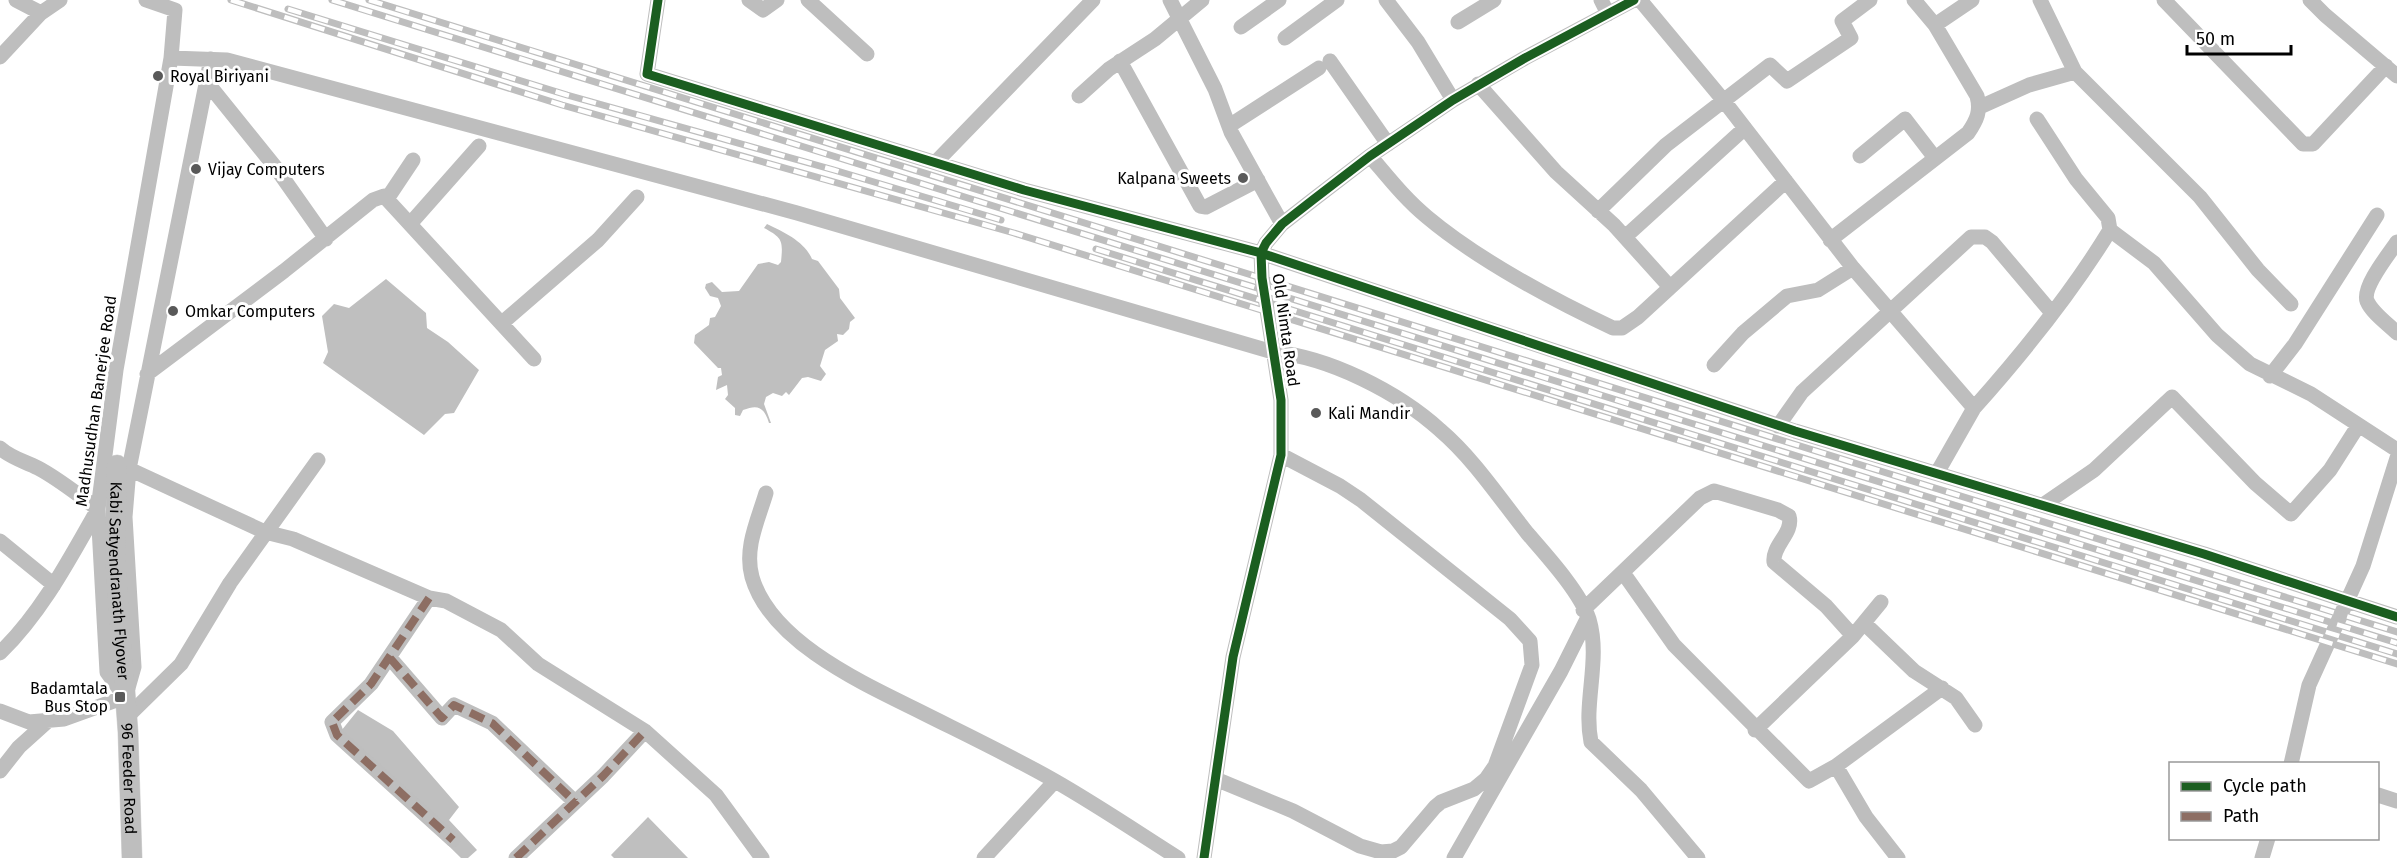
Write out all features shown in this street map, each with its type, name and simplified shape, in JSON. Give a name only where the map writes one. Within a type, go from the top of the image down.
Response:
[{"type":"main road","name":"Kabi Satyendranath Flyover","points":[[123,467],[114,530],[125,697]]},
{"type":"main road","name":"96 Feeder Road","points":[[125,697],[132,858]]},
{"type":"street","points":[[16,0],[40,13]]},
{"type":"street","points":[[0,57],[40,13],[60,0]]},
{"type":"street","name":"Madhusudhan Banerjee Road","points":[[125,697],[107,672],[98,509],[116,370],[170,65],[175,16],[146,0]]},
{"type":"street","points":[[658,0],[647,74],[1024,190],[1261,253],[1778,426],[2043,505],[2397,617]]},
{"type":"street","points":[[749,0],[763,10],[777,0]]},
{"type":"street","points":[[808,0],[867,54]]},
{"type":"street","points":[[936,162],[1093,0]]},
{"type":"street","points":[[1170,0],[1200,58],[1229,126],[1282,224]]},
{"type":"street","points":[[1079,96],[1120,62],[1155,39],[1202,0]]},
{"type":"street","points":[[1241,27],[1279,0]]},
{"type":"street","points":[[1285,38],[1337,0]]},
{"type":"street","points":[[1386,0],[1418,42],[1453,100]]},
{"type":"street","points":[[1458,22],[1494,0]]},
{"type":"street","name":"Old Nimta Road","points":[[1204,858],[1218,780],[1233,657],[1281,455],[1282,419],[1262,278],[1261,253],[1272,233],[1282,224],[1370,156],[1478,84],[1605,7],[1634,0]]},
{"type":"street","points":[[1640,0],[1724,101],[1852,268],[1974,408]]},
{"type":"street","points":[[1598,211],[1666,145],[1770,65],[1787,81],[1851,38],[1842,21],[1870,0]]},
{"type":"street","points":[[1830,240],[1968,133],[1976,121],[1980,107],[1977,96],[1935,26],[1914,0]]},
{"type":"street","points":[[1935,26],[1972,0]]},
{"type":"street","points":[[2040,0],[2074,72],[2200,197],[2245,254],[2290,304]]},
{"type":"street","points":[[2164,0],[2303,144],[2313,144],[2392,71],[2310,0]]},
{"type":"street","points":[[170,65],[212,59],[227,60],[797,213],[1273,352],[1297,354],[1334,366],[1416,410],[1441,430],[1548,557],[1586,613],[1593,651],[1590,703],[1591,742],[1641,790],[1693,856]]},
{"type":"street","points":[[0,711],[29,722],[64,719],[125,697],[134,668],[123,467],[147,374],[205,80],[212,59]]},
{"type":"street","points":[[1120,62],[1200,206],[1206,207],[1258,180]]},
{"type":"street","points":[[1229,126],[1325,65],[1388,144]]},
{"type":"street","points":[[1980,107],[2030,85],[2074,72]]},
{"type":"street","points":[[205,80],[276,168],[326,239]]},
{"type":"street","points":[[1478,84],[1556,172],[1625,237],[1669,286]]},
{"type":"street","points":[[1860,156],[1905,119],[1935,158]]},
{"type":"street","points":[[1937,473],[1974,408],[2016,361],[2086,269],[2110,230],[2108,218],[2076,179],[2037,119]]},
{"type":"street","points":[[1625,237],[1745,128]]},
{"type":"street","points":[[410,224],[479,146]]},
{"type":"street","points":[[1370,156],[1407,199],[1442,229],[1540,291],[1613,328],[1622,328],[1630,323],[1786,180]]},
{"type":"street","points":[[387,199],[413,160]]},
{"type":"street","points":[[147,374],[326,239],[373,200],[384,196],[534,359]]},
{"type":"street","points":[[502,323],[598,240],[637,197]]},
{"type":"street","points":[[2270,376],[2295,344],[2377,215]]},
{"type":"street","points":[[2110,230],[2154,263],[2195,312],[2236,353],[2270,376],[2301,388],[2397,450]]},
{"type":"street","points":[[1778,426],[1802,392],[1971,237],[1979,235],[1992,242],[2052,313]]},
{"type":"street","points":[[2397,242],[2370,283],[2366,294],[2367,302],[2397,333]]},
{"type":"street","points":[[1714,365],[1743,333],[1787,296],[1818,290],[1852,268]]},
{"type":"street","points":[[2043,505],[2094,470],[2172,397],[2255,483],[2291,514],[2330,470],[2358,426]]},
{"type":"street","points":[[0,448],[9,456],[38,468],[98,509],[54,585],[22,631],[0,653]]},
{"type":"street","points":[[1218,780],[1293,811],[1360,846],[1381,852],[1393,851],[1410,838],[1428,813],[1441,802],[1462,795],[1486,779],[1495,766],[1532,665],[1530,640],[1510,619],[1360,500],[1340,486],[1281,455]]},
{"type":"street","points":[[2291,762],[2308,684],[2363,566],[2397,458]]},
{"type":"street","points":[[127,717],[181,664],[230,583],[318,460]]},
{"type":"street","points":[[123,467],[265,532],[293,539],[429,598],[446,601],[501,630],[538,664],[645,731],[716,795],[755,855]]},
{"type":"street","points":[[1454,858],[1562,671],[1586,613],[1700,498],[1714,491],[1720,492],[1789,516],[1789,527],[1773,556],[1774,562],[1826,606],[1853,636]]},
{"type":"street","points":[[766,493],[751,542],[752,578],[763,599],[800,643],[838,670],[1055,781],[1178,858]]},
{"type":"street","points":[[0,541],[54,585]]},
{"type":"street","points":[[1624,574],[1674,645],[1755,730],[1809,781],[1836,766],[1942,688]]},
{"type":"street","points":[[429,598],[371,684],[332,722],[337,735],[453,840]]},
{"type":"street","points":[[1755,730],[1853,636],[1881,602]]},
{"type":"street","points":[[1864,623],[1907,665],[1942,688],[1961,704],[1975,725]]},
{"type":"street","points":[[390,658],[442,718],[454,705],[492,723],[575,802]]},
{"type":"street","points":[[0,771],[19,747],[49,720]]},
{"type":"street","points":[[523,856],[645,731]]},
{"type":"street","points":[[1836,766],[1866,817],[1898,858]]},
{"type":"street","points":[[984,858],[1055,781]]},
{"type":"street","points":[[2379,795],[2397,801]]},
{"type":"street","points":[[2262,858],[2267,840]]},
{"type":"shaded area","points":[[767,224],[793,238],[804,247],[812,259],[818,261],[839,289],[840,298],[855,318],[843,335],[837,334],[838,341],[825,350],[820,366],[826,374],[821,381],[808,377],[802,378],[789,395],[786,392],[782,396],[773,393],[766,397],[764,404],[771,423],[763,410],[756,407],[743,410],[740,416],[735,415],[735,408],[725,399],[728,395],[727,385],[716,390],[718,377],[722,375],[721,368],[718,368],[694,343],[695,335],[709,325],[710,318],[715,317],[721,306],[718,298],[710,296],[705,288],[706,284],[712,282],[722,292],[739,291],[758,264],[769,262],[778,265],[781,262],[782,245],[775,235],[764,228]]},
{"type":"shaded area","points":[[386,279],[426,313],[427,328],[448,342],[479,370],[454,413],[445,414],[424,435],[323,363],[328,352],[322,316],[334,304],[349,308]]},
{"type":"shaded area","points":[[358,710],[393,731],[459,807],[449,820],[477,850],[468,858],[461,858],[337,736]]},
{"type":"shaded area","points":[[648,817],[688,858],[614,858],[611,855]]},
{"type":"railway","points":[[231,0],[562,105],[1014,233],[2397,664]]},
{"type":"railway","points":[[332,0],[2397,643]]},
{"type":"railway","points":[[369,0],[2397,632]]},
{"type":"railway","points":[[288,9],[567,95],[834,170],[1001,220]]},
{"type":"railway","points":[[1096,249],[2397,654]]},
{"type":"marked path","points":[[429,598],[371,684],[332,722],[337,735],[453,840]]},
{"type":"marked path","points":[[390,658],[442,718],[454,705],[492,723],[575,802]]},
{"type":"marked path","points":[[516,858],[603,776],[645,731]]},
{"type":"cycle path","points":[[658,0],[647,74],[1024,190],[1261,253],[1795,431],[2204,554],[2397,617]]},
{"type":"cycle path","points":[[1204,858],[1233,657],[1281,455],[1281,400],[1262,278],[1261,253],[1266,243],[1282,224],[1370,156],[1453,100],[1525,58],[1634,0]]},
{"type":"place","name":"Royal Biriyani","points":[[158,76]]},
{"type":"place","name":"Vijay Computers","points":[[196,169]]},
{"type":"place","name":"Kalpana Sweets","points":[[1243,178]]},
{"type":"place","name":"Omkar Computers","points":[[173,311]]},
{"type":"place","name":"Kali Mandir","points":[[1316,413]]},
{"type":"place","name":"Badamtala Bus Stop","points":[[120,697]]}]
